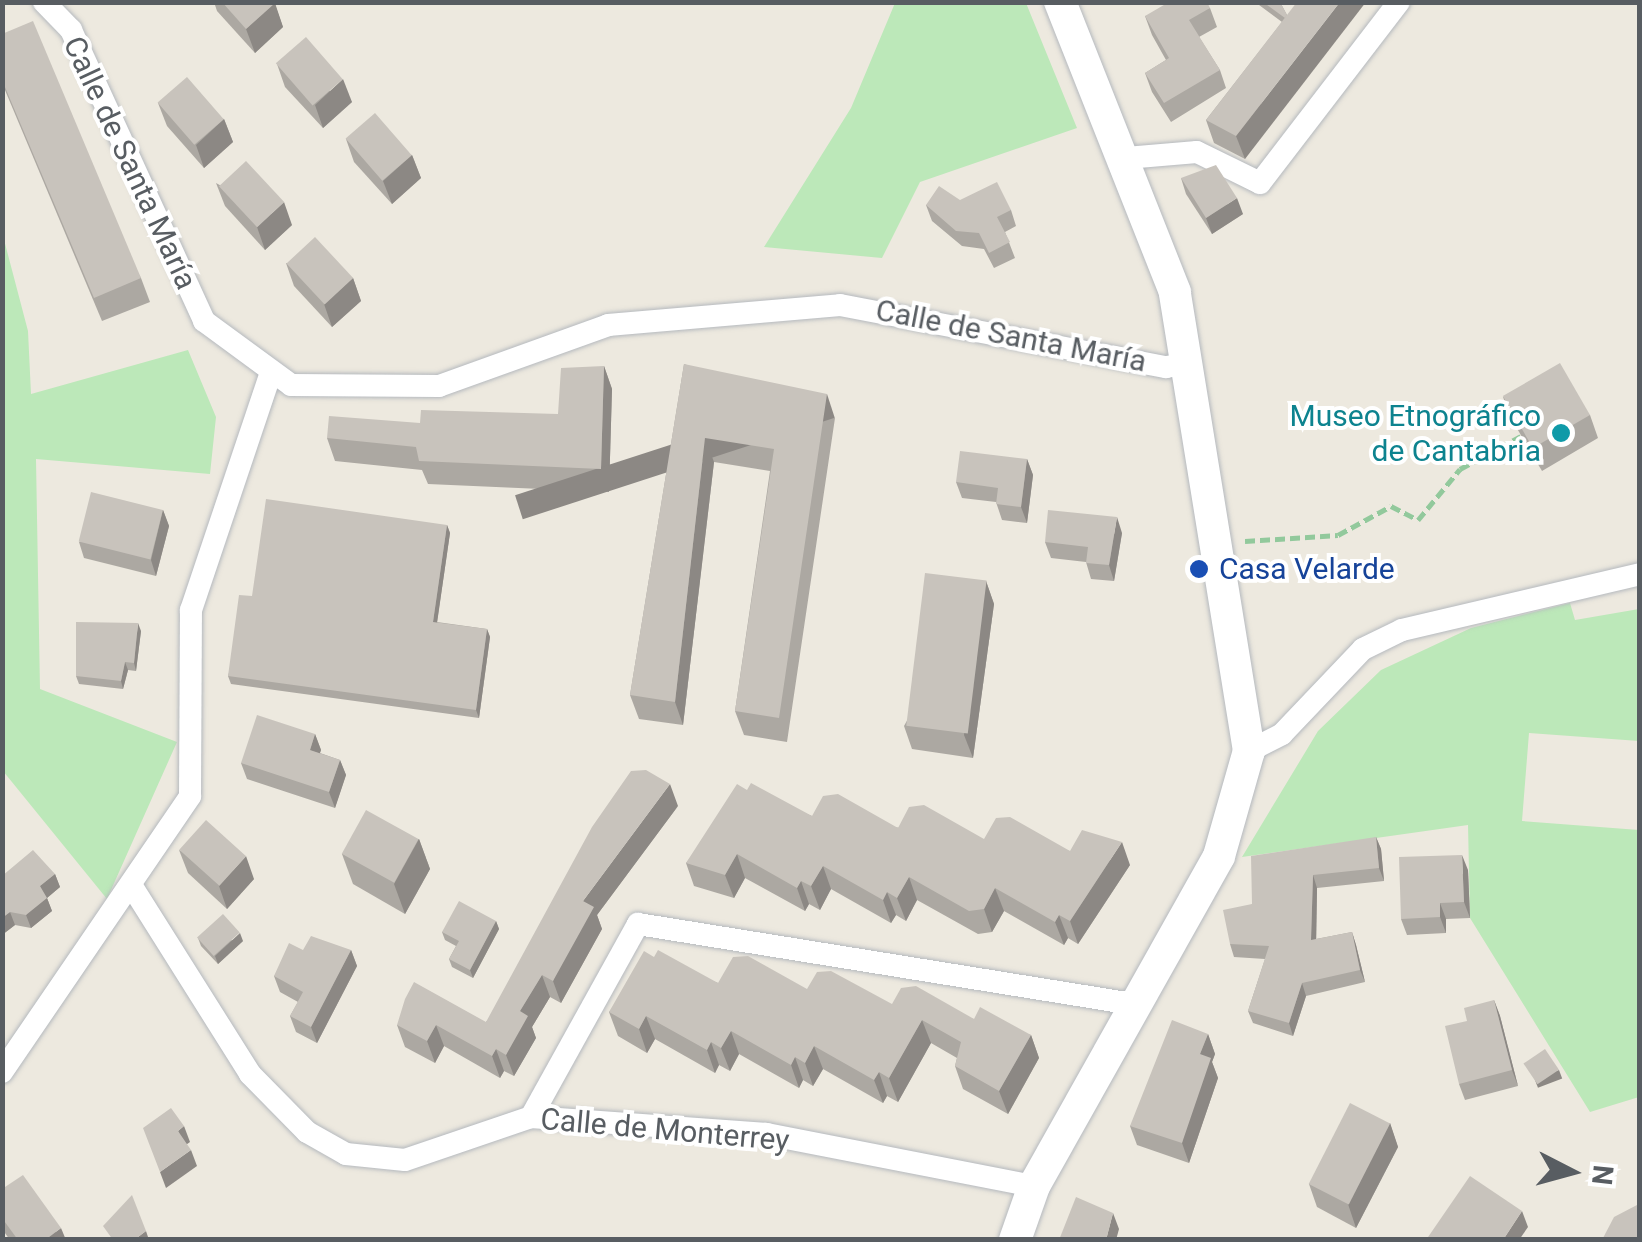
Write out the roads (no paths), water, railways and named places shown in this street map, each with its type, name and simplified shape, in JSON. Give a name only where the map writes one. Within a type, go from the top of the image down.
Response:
[{"type":"street","name":"Calle de Santa María","points":[[44,2],[71,30],[204,321],[270,375],[320,390],[439,386],[608,326],[840,305],[933,316],[1166,367],[1190,363]]},
{"type":"street","points":[[1015,1240],[1034,1186],[1234,825],[1249,751],[1222,545],[1190,363],[1126,158],[1060,2]]},
{"type":"street","points":[[1126,158],[1197,152],[1260,183],[1399,2]]},
{"type":"street","points":[[2,1072],[133,888],[190,796],[191,610],[270,375]]},
{"type":"street","points":[[1249,751],[1282,734],[1363,650],[1402,630],[1640,574]]},
{"type":"street","name":"Calle de Monterrey","points":[[133,888],[239,1058],[288,1114],[333,1149],[404,1160],[530,1117],[766,1134],[1034,1186]]},
{"type":"street","points":[[530,1117],[638,924],[1134,1004]]},
{"type":"place","name":"Museo Etnográfico de Cantabria","points":[[1561,433]]},
{"type":"place","name":"Casa Velarde","points":[[1199,569]]}]
